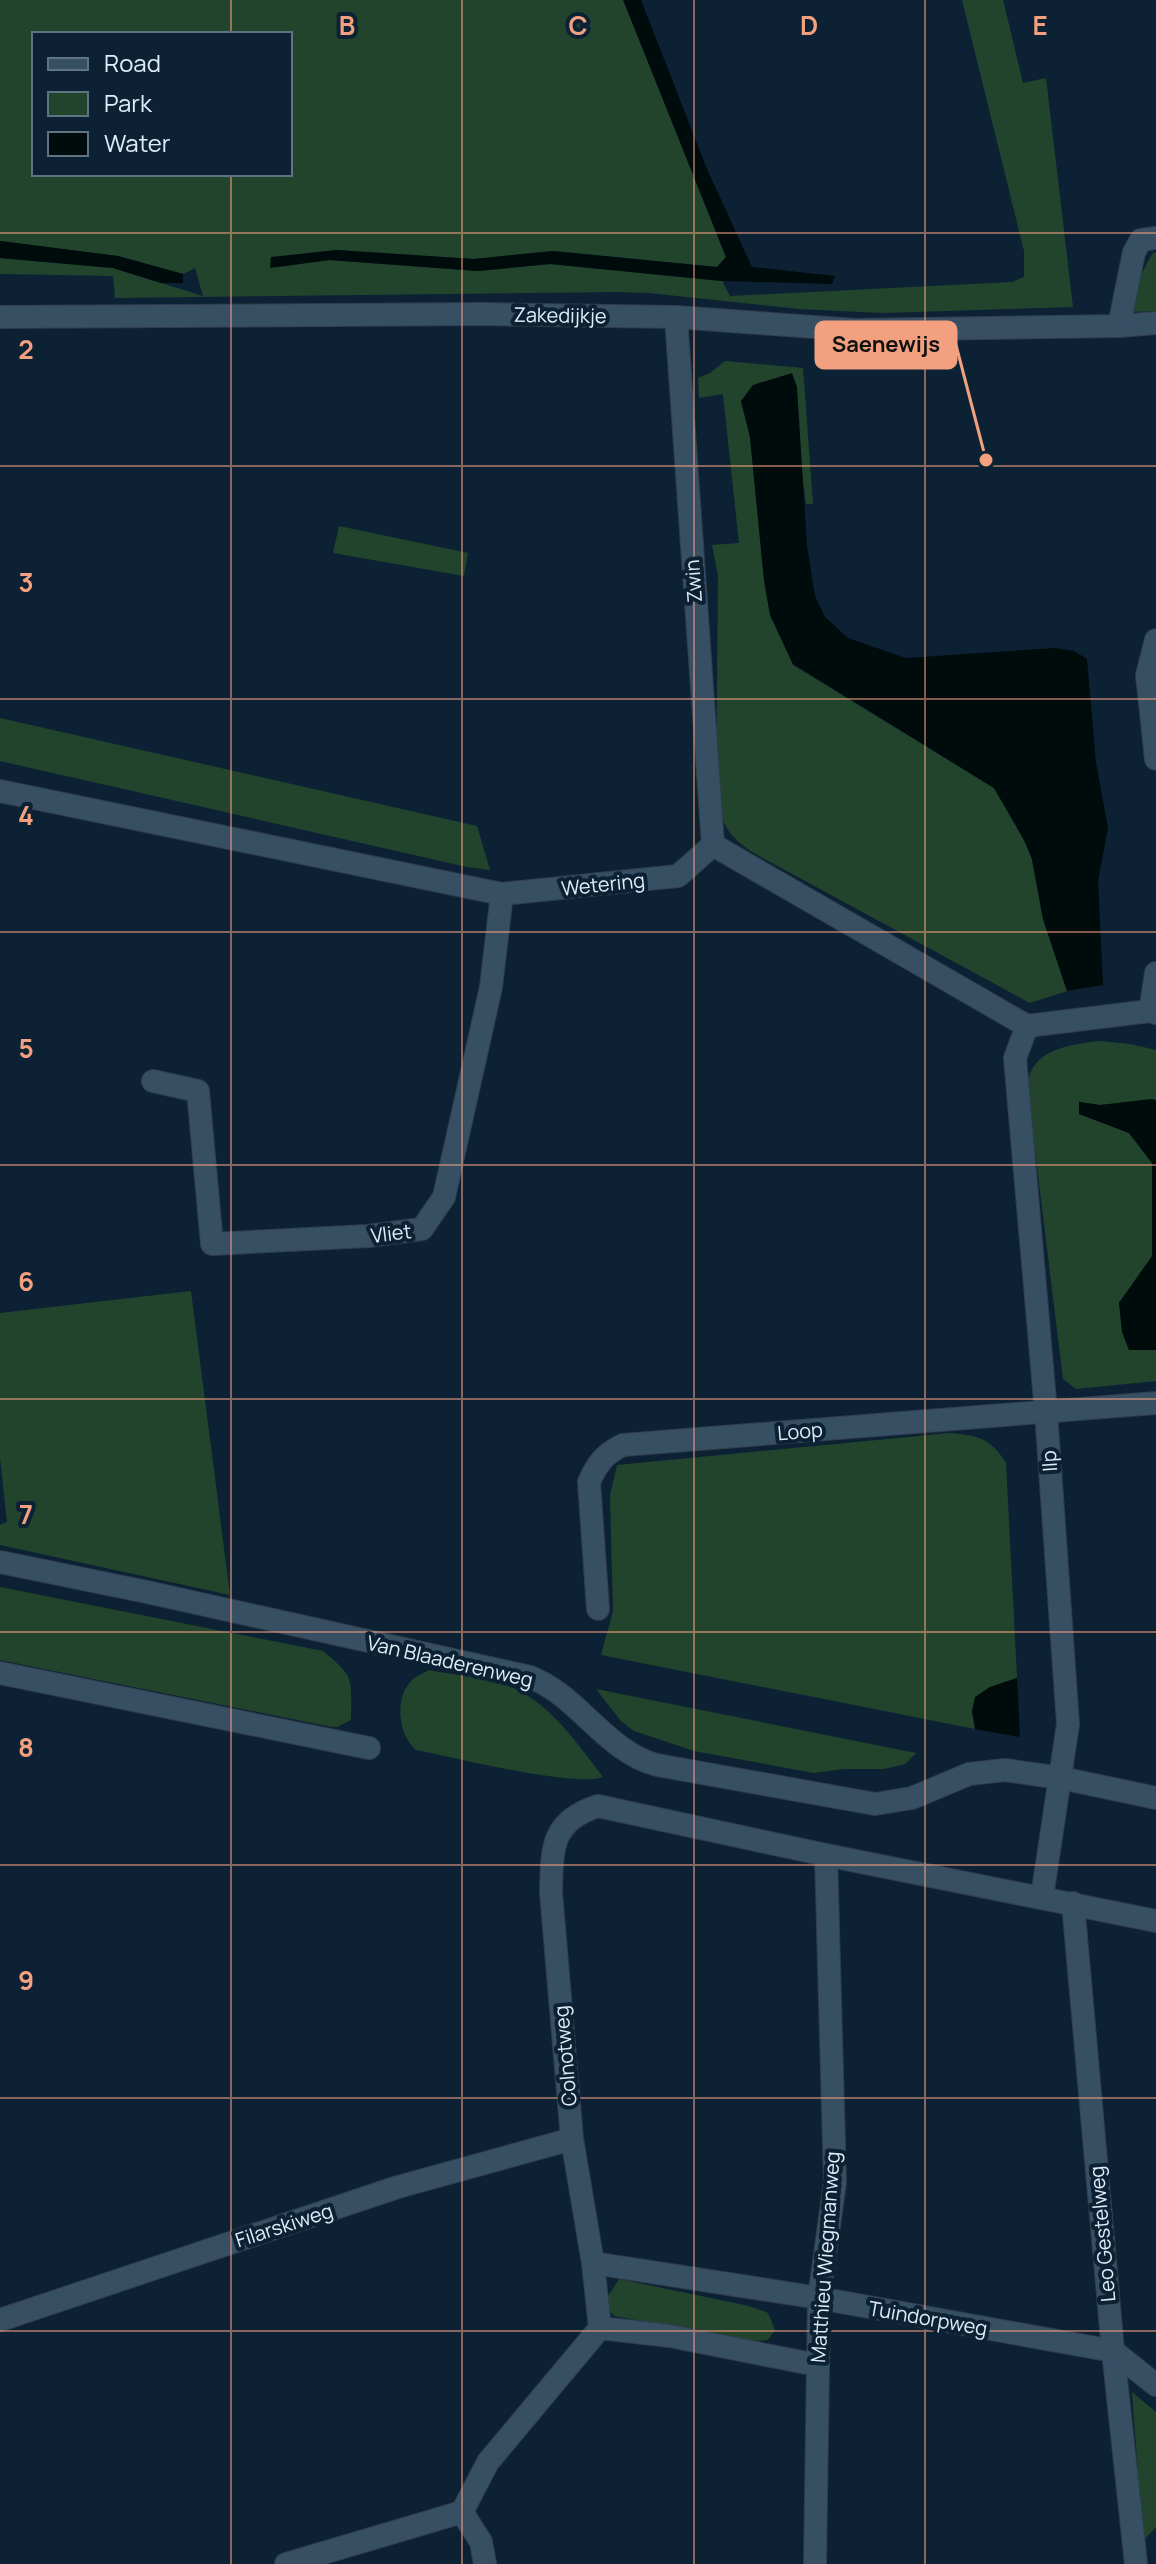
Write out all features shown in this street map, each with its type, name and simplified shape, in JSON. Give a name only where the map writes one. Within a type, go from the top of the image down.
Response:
[{"type":"street","points":[[1119,326],[1134,252],[1141,240],[1156,238]]},
{"type":"street","name":"Zakedijkje","points":[[0,317],[407,314],[676,317],[856,330],[1156,323]]},
{"type":"street","name":"Zwin","points":[[676,317],[713,845]]},
{"type":"street","points":[[1156,640],[1147,675],[1156,759]]},
{"type":"street","name":"Wetering","points":[[0,791],[502,894],[678,876],[713,845]]},
{"type":"street","points":[[713,845],[1027,1026],[1153,1012],[1156,973]]},
{"type":"street","name":"Vliet","points":[[153,1081],[198,1091],[212,1244],[368,1236],[422,1229],[444,1197],[491,987],[502,894]]},
{"type":"street","name":"Ilp","points":[[1027,1026],[1015,1058],[1046,1412],[1068,1724],[1042,1897]]},
{"type":"street","name":"Loop","points":[[598,1609],[589,1482],[597,1463],[623,1445],[1156,1403]]},
{"type":"street","name":"Van Blaaderenweg","points":[[0,1562],[530,1677],[556,1690],[628,1753],[657,1765],[875,1804],[912,1798],[951,1780],[978,1772],[1005,1770],[1156,1798]]},
{"type":"street","points":[[0,1673],[369,1748]]},
{"type":"street","name":"Colnotweg","points":[[600,2328],[593,2263],[572,2139],[551,1892],[552,1854],[561,1829],[582,1811],[598,1806],[826,1855]]},
{"type":"street","points":[[826,1855],[1156,1921]]},
{"type":"street","name":"Matthieu Wiegmanweg","points":[[815,2564],[819,2298],[835,2182],[826,1855]]},
{"type":"street","name":"Leo Gestelweg","points":[[1073,1903],[1113,2351],[1136,2564]]},
{"type":"street","name":"Filarskiweg","points":[[0,2320],[398,2187],[572,2139]]},
{"type":"street","name":"Tuindorpweg","points":[[593,2263],[819,2298],[1113,2351],[1156,2385]]},
{"type":"street","points":[[286,2564],[462,2512],[488,2462],[600,2328],[670,2336],[817,2365]]},
{"type":"street","points":[[462,2512],[481,2542],[485,2564]]},
{"type":"green space","points":[[0,0],[624,0],[726,257],[717,267],[553,251],[474,259],[336,250],[279,267],[329,260],[478,271],[550,264],[722,281],[730,296],[1012,282],[1024,277],[1024,251],[962,0],[1003,0],[1023,83],[1046,78],[1073,307],[883,313],[799,309],[616,292],[115,298],[113,276],[0,274],[0,258],[113,268],[203,296],[195,268],[183,274],[118,256],[0,241]]},
{"type":"green space","points":[[1156,252],[1156,311],[1131,312],[1141,275]]},
{"type":"green space","points":[[725,361],[803,368],[813,504],[806,504],[799,450],[741,401],[750,437],[770,615],[793,665],[994,788],[1032,859],[1043,919],[1067,991],[1030,1003],[752,852],[736,840],[727,828],[716,795],[718,576],[712,545],[739,543],[723,394],[699,398],[698,378]]},
{"type":"green space","points":[[339,526],[468,553],[464,576],[333,553]]},
{"type":"green space","points":[[0,718],[477,826],[490,870],[0,761]]},
{"type":"green space","points":[[1099,1041],[1156,1050],[1156,1100],[1100,1105],[1080,1102],[1079,1114],[1129,1133],[1152,1163],[1152,1257],[1119,1303],[1129,1350],[1156,1350],[1156,1381],[1076,1389],[1063,1379],[1027,1085],[1030,1073],[1044,1056],[1075,1044]]},
{"type":"green space","points":[[191,1291],[230,1595],[0,1545],[0,1525],[7,1522],[0,1458],[0,1313]]},
{"type":"green space","points":[[950,1433],[982,1439],[1006,1463],[1017,1678],[990,1687],[972,1711],[975,1729],[601,1655],[613,1611],[610,1495],[617,1465]]},
{"type":"green space","points":[[0,1587],[323,1651],[341,1667],[349,1680],[351,1720],[337,1727],[327,1726],[0,1660]]},
{"type":"green space","points":[[429,1670],[494,1681],[519,1691],[547,1710],[603,1777],[588,1779],[541,1775],[416,1750],[402,1726],[402,1696],[412,1680]]},
{"type":"green space","points":[[596,1689],[916,1753],[905,1764],[884,1769],[814,1773],[694,1751],[634,1731],[621,1721]]},
{"type":"green space","points":[[619,2279],[749,2306],[768,2313],[775,2330],[768,2340],[755,2341],[614,2316],[606,2306],[607,2298]]},
{"type":"green space","points":[[1132,2392],[1156,2412],[1156,2527],[1143,2541]]},
{"type":"water","points":[[623,0],[641,0],[707,169],[752,267],[835,276],[832,284],[722,281],[550,264],[478,271],[329,260],[270,268],[271,257],[336,250],[474,259],[553,251],[717,267],[726,257]]},
{"type":"water","points":[[0,241],[118,256],[183,274],[183,283],[161,283],[113,268],[0,258]]},
{"type":"water","points":[[792,373],[797,387],[807,546],[815,596],[825,617],[848,638],[906,658],[1055,648],[1074,651],[1087,659],[1096,763],[1108,828],[1098,881],[1103,985],[1067,991],[1043,919],[1032,859],[994,788],[793,664],[770,615],[750,437],[741,401],[753,385]]},
{"type":"water","points":[[1156,1100],[1156,1350],[1129,1350],[1122,1332],[1119,1303],[1152,1256],[1152,1163],[1129,1133],[1079,1114],[1079,1102],[1100,1105]]},
{"type":"water","points":[[1017,1678],[1020,1737],[975,1729],[972,1711],[975,1697],[990,1687]]},
{"type":"place","name":"Saenewijs","points":[[986,460]]}]
